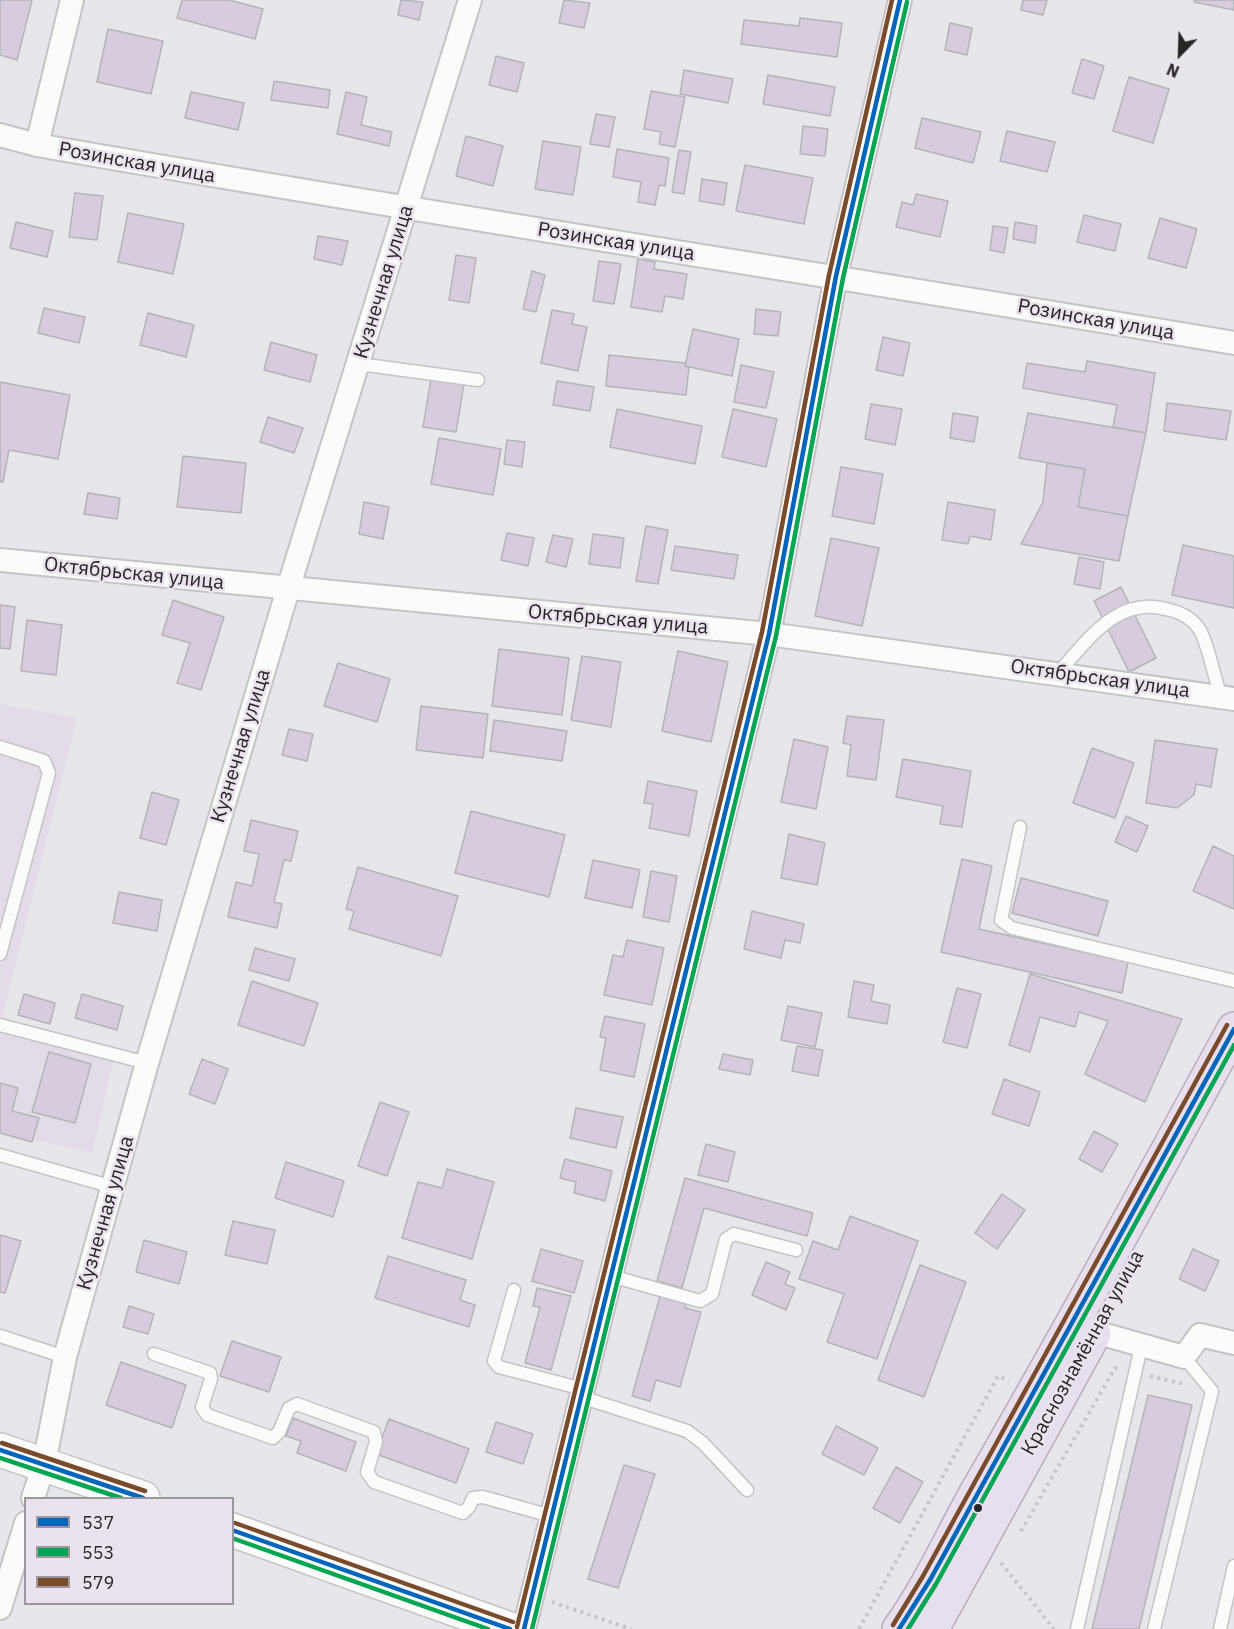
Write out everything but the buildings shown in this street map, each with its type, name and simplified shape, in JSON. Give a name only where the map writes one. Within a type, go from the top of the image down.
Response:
[{"type":"highway","name":"Краснознамённая улица","points":[[899,1629],[916,1604],[975,1496],[1022,1418],[1234,1029]]},
{"type":"highway","name":"Краснознамённая улица","points":[[932,1629],[1234,1077]]},
{"type":"main road","points":[[0,1450],[139,1497]]},
{"type":"main road","points":[[234,1531],[510,1629]]},
{"type":"street","points":[[37,145],[72,0]]},
{"type":"street","name":"Кузнечная улица","points":[[33,1497],[44,1464],[65,1357],[147,1063],[288,589],[407,210],[470,0]]},
{"type":"street","points":[[524,1629],[769,634],[836,276],[900,0]]},
{"type":"street","name":"Розинская улица","points":[[0,135],[37,145],[407,210],[836,276],[1234,343]]},
{"type":"street","name":"Октябрьская улица","points":[[0,560],[769,634],[1227,698]]},
{"type":"street","points":[[1095,1332],[1141,1347],[1184,1357],[1200,1335],[1234,1343]]},
{"type":"street","points":[[0,1608],[24,1530]]},
{"type":"lane","points":[[359,364],[478,380]]},
{"type":"lane","points":[[1058,673],[1102,626],[1119,613],[1140,605],[1160,606],[1184,614],[1200,630],[1227,698]]},
{"type":"lane","points":[[0,747],[44,761],[49,773],[0,954]]},
{"type":"lane","points":[[1020,826],[1001,920],[1012,928],[1234,981]]},
{"type":"lane","points":[[0,1024],[147,1063]]},
{"type":"lane","points":[[0,1155],[113,1187]]},
{"type":"lane","points":[[611,1276],[700,1301],[712,1294],[726,1239],[734,1234],[796,1250]]},
{"type":"lane","points":[[514,1290],[494,1361],[499,1367],[582,1393],[687,1431],[703,1443],[747,1490]]},
{"type":"lane","points":[[0,1336],[65,1357]]},
{"type":"lane","points":[[1077,1629],[1141,1347]]},
{"type":"lane","points":[[154,1354],[210,1373],[212,1379],[202,1407],[207,1415],[273,1437],[279,1432],[288,1408],[297,1404],[374,1432],[376,1442],[367,1472],[374,1482],[463,1513],[473,1498],[483,1497],[551,1516]]},
{"type":"lane","points":[[1154,1629],[1212,1390],[1184,1357]]},
{"type":"lane","points":[[1220,1629],[1234,1566]]},
{"type":"path","points":[[1020,1533],[1087,1421],[1115,1368],[1212,1390]]},
{"type":"path","points":[[1007,1553],[1001,1563],[1054,1629]]},
{"type":"path","points":[[531,1595],[631,1629]]},
{"type":"shaded area","points":[[0,704],[77,718],[2,1018],[117,1047],[92,1153],[0,1131]]},
{"type":"transit line","name":"579","points":[[517,1627],[762,632],[829,275],[892,0]]},
{"type":"transit line","name":"537","points":[[524,1629],[769,634],[836,276],[900,0]]},
{"type":"transit line","name":"553","points":[[532,1629],[776,636],[843,278],[907,2]]},
{"type":"transit line","name":"579","points":[[893,1625],[923,1576],[1227,1025]]},
{"type":"transit line","name":"537","points":[[899,1629],[930,1580],[1234,1029]]},
{"type":"transit line","name":"553","points":[[908,1629],[936,1584],[1234,1045]]},
{"type":"transit line","name":"579","points":[[2,1443],[145,1491]]},
{"type":"transit line","name":"537","points":[[0,1450],[140,1497]]},
{"type":"transit line","name":"553","points":[[0,1458],[118,1497]]},
{"type":"transit line","name":"579","points":[[235,1523],[513,1622]]},
{"type":"transit line","name":"537","points":[[234,1531],[510,1629]]},
{"type":"transit line","name":"553","points":[[234,1539],[488,1629]]}]
